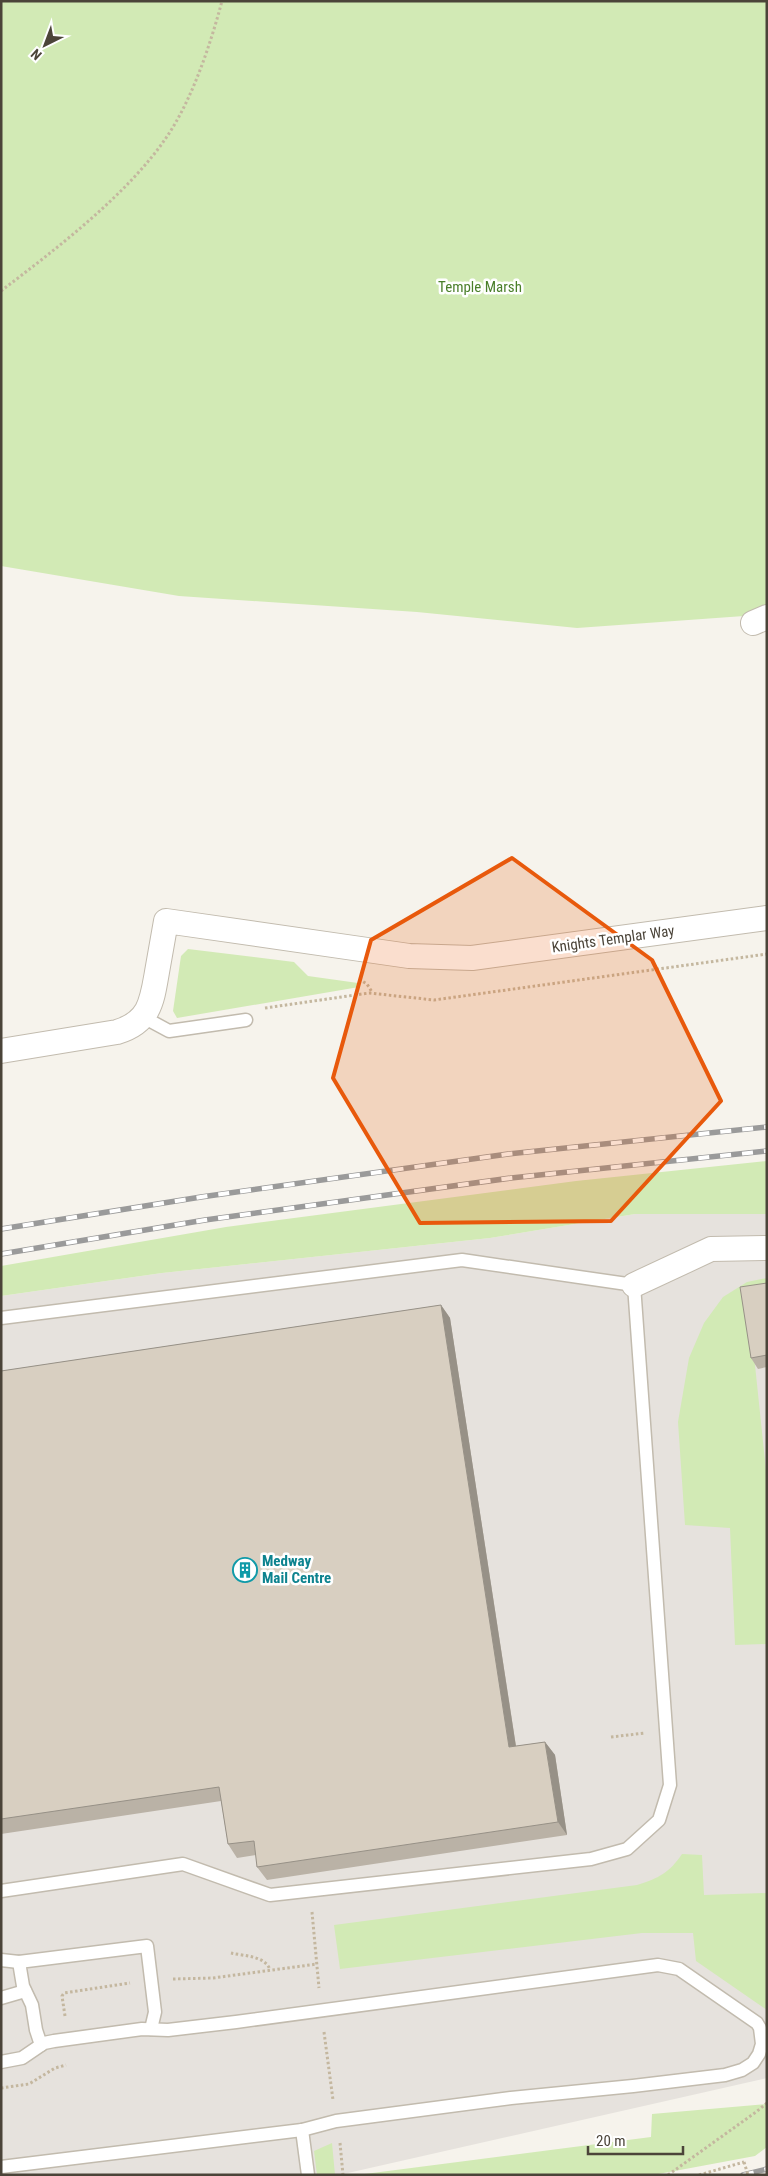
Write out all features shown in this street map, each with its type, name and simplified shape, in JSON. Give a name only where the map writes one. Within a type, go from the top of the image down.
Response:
[{"type":"street","name":"Knights Templar Way","points":[[143,1016],[152,999],[166,921],[409,956],[488,956],[767,918]]},
{"type":"street","points":[[1,1051],[117,1032],[134,1025],[143,1016]]},
{"type":"street","points":[[634,1285],[711,1249],[767,1248]]},
{"type":"lane","points":[[143,1016],[169,1031],[246,1020]]},
{"type":"lane","points":[[1,1318],[462,1260],[634,1285],[670,1785],[659,1820],[627,1849],[591,1859],[270,1895],[183,1864],[1,1891]]},
{"type":"lane","points":[[1,1960],[19,1962],[147,1946],[155,2012],[151,2029]]},
{"type":"lane","points":[[19,1962],[25,1991],[32,2005],[36,2030],[42,2045]]},
{"type":"lane","points":[[1,2062],[22,2058],[42,2045],[54,2040],[151,2029],[168,2030],[635,1968],[666,1966],[679,1968],[751,2017],[760,2028],[762,2044],[759,2054],[750,2065],[742,2070],[725,2075],[511,2098],[336,2121],[302,2130],[1,2167]]},
{"type":"lane","points":[[1,1998],[25,1991]]},
{"type":"lane","points":[[302,2130],[308,2175]]},
{"type":"path","points":[[1,291],[42,260],[120,192],[154,155],[181,112],[207,51],[222,1]]},
{"type":"path","points":[[246,1020],[251,1012],[258,1009],[372,993],[434,1000],[767,954]]},
{"type":"path","points":[[351,978],[363,981],[372,993]]},
{"type":"path","points":[[611,1737],[666,1730]]},
{"type":"path","points":[[310,1891],[321,2010],[329,2067]]},
{"type":"path","points":[[232,1952],[249,1955],[267,1964],[270,1970]]},
{"type":"path","points":[[668,2175],[767,2103]]},
{"type":"path","points":[[699,2175],[744,2162],[748,2175]]},
{"type":"highlighted area","points":[[512,858],[652,960],[721,1101],[611,1221],[420,1223],[333,1078],[371,940]]},
{"type":"shaded area","points":[[635,1214],[767,1214],[767,2078],[339,2175],[1,2175],[1,1296],[162,1273],[490,1238]]},
{"type":"green space","name":"Temple Marsh","points":[[1,1],[767,1],[767,607],[744,616],[577,628],[417,612],[179,596],[1,566]]},
{"type":"green space","points":[[188,949],[294,962],[308,976],[358,983],[359,987],[177,1018],[173,1011],[181,956]]},
{"type":"green space","points":[[767,1161],[767,1214],[635,1214],[490,1238],[162,1273],[1,1296],[1,1266],[226,1227],[576,1181]]},
{"type":"green space","points":[[767,1278],[767,1295],[748,1298],[767,1480],[767,1644],[735,1645],[730,1528],[685,1525],[678,1422],[689,1358],[704,1323],[723,1297],[747,1282]]},
{"type":"green space","points":[[682,1854],[702,1855],[704,1895],[767,1893],[767,2010],[696,1961],[693,1933],[642,1933],[340,1969],[334,1925],[637,1885],[663,1874],[673,1866]]},
{"type":"green space","points":[[767,2104],[767,2147],[755,2156],[653,2175],[357,2175],[651,2137],[652,2114]]},
{"type":"green space","points":[[332,2143],[335,2175],[317,2175],[314,2151]]},
{"type":"building","points":[[767,1283],[767,1355],[751,1358],[740,1287]]},
{"type":"building","name":"Medway Mail Centre","points":[[441,1305],[509,1747],[545,1742],[558,1822],[257,1867],[254,1841],[228,1844],[219,1787],[1,1819],[1,1371]]},
{"type":"railway","points":[[1,1229],[201,1197],[508,1154],[767,1127]]},
{"type":"railway","points":[[1,1254],[205,1220],[511,1178],[767,1151]]},
{"type":"railway","points":[[743,2175],[767,2169]]},
{"type":"place","name":"Medway Mail Centre","points":[[245,1570]]}]
